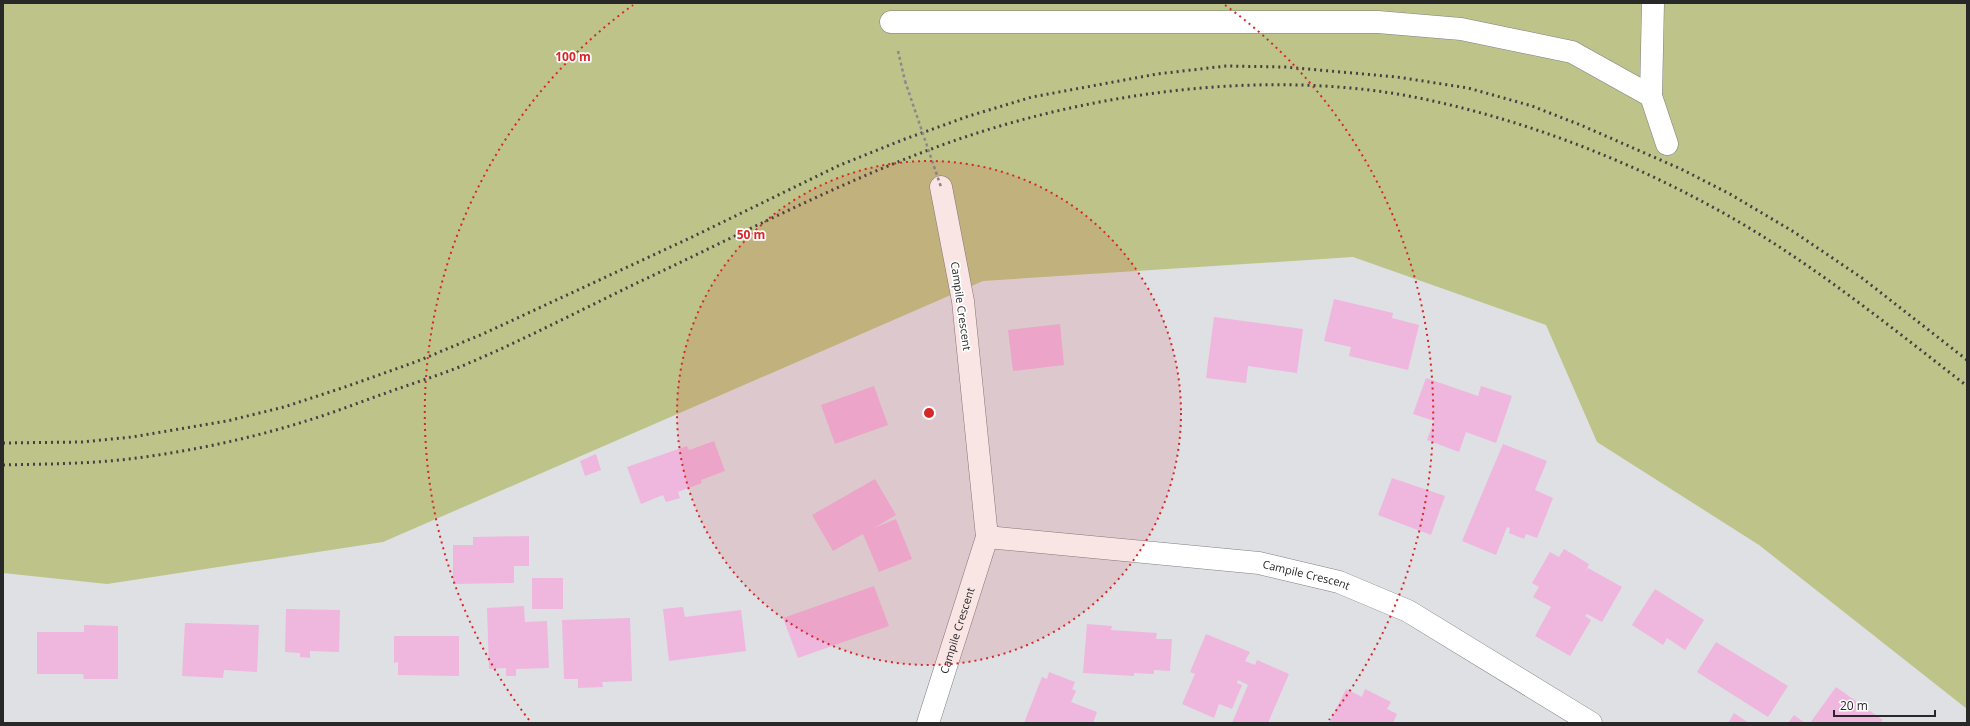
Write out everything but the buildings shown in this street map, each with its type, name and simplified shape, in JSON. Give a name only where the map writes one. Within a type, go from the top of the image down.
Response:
[{"type":"street","points":[[1653,3],[1651,96],[1666,144]]},
{"type":"street","points":[[891,22],[1378,22],[1461,29],[1572,52],[1651,96]]},
{"type":"street","name":"Campile Crescent","points":[[928,723],[987,538],[963,301],[940,187]]},
{"type":"street","name":"Campile Crescent","points":[[987,538],[1259,563],[1339,582],[1408,611],[1591,723]]},
{"type":"path","points":[[905,81],[940,187]]},
{"type":"green space","points":[[3,3],[1967,3],[1967,709],[1759,545],[1597,442],[1546,325],[1353,257],[983,281],[383,542],[107,584],[3,573]]},
{"type":"railway","points":[[3,443],[82,442],[132,437],[227,421],[284,407],[418,361],[485,333],[690,238],[840,165],[905,139],[969,116],[1032,97],[1157,74],[1226,66],[1285,67],[1397,77],[1468,88],[1532,106],[1583,126],[1681,169],[1730,194],[1794,232],[1862,278],[1967,360]]},
{"type":"railway","points":[[3,465],[62,464],[143,457],[190,450],[237,440],[306,421],[465,365],[538,332],[761,223],[843,185],[926,151],[968,136],[1021,120],[1134,96],[1192,89],[1250,85],[1307,85],[1364,89],[1419,98],[1501,119],[1542,132],[1621,162],[1734,219],[1795,257],[1854,299],[1967,386]]}]
